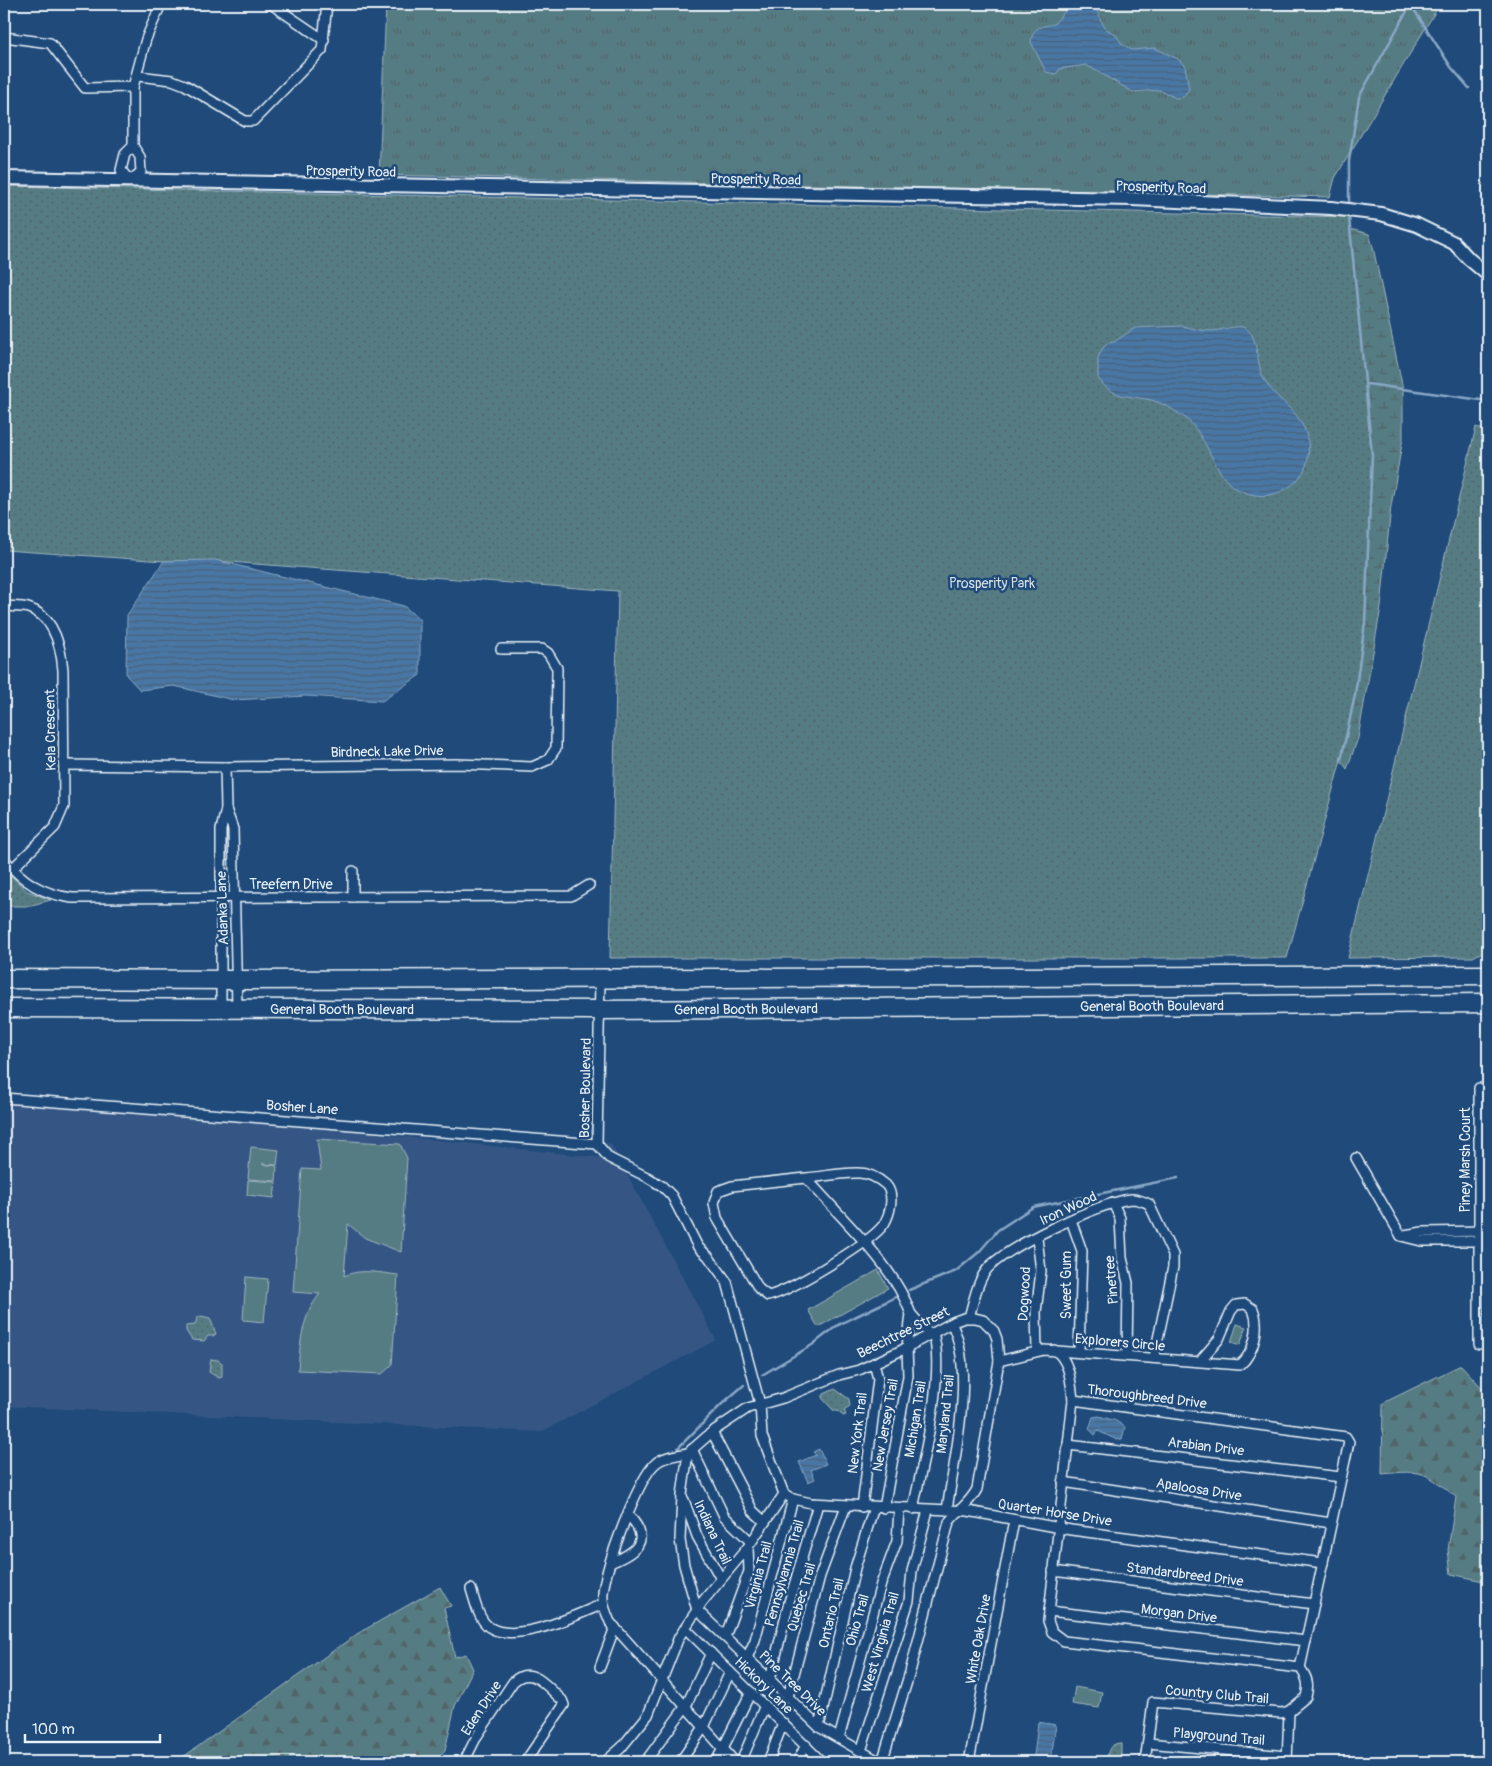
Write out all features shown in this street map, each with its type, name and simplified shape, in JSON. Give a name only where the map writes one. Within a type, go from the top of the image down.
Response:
[{"type":"highway","name":"General Booth Boulevard","points":[[4,979],[229,980],[1488,975]]},
{"type":"highway","name":"General Booth Boulevard","points":[[4,1008],[229,1007],[601,1010],[1488,1003]]},
{"type":"street","points":[[133,146],[125,154],[121,170],[130,181],[141,172],[140,157],[133,146],[133,87],[138,76],[146,39],[161,4]]},
{"type":"street","points":[[271,4],[324,40]]},
{"type":"street","points":[[138,76],[172,80],[185,85],[245,121],[253,121],[322,50],[327,4]]},
{"type":"street","points":[[4,37],[50,43],[85,88],[133,87]]},
{"type":"street","name":"Prosperity Road","points":[[4,178],[1132,200],[1330,208],[1381,214],[1417,225],[1454,243],[1468,259],[1488,275]]},
{"type":"street","name":"Kela Crescent","points":[[4,606],[27,608],[37,613],[48,623],[57,638],[62,662],[64,806],[55,827],[12,869]]},
{"type":"street","name":"Birdneck Lake Drive","points":[[64,765],[225,767],[458,764],[532,767],[539,765],[548,760],[556,748],[557,668],[548,653],[542,648],[501,649]]},
{"type":"street","name":"Adanka Lane","points":[[225,767],[226,809],[221,830],[221,898],[229,980],[229,1007]]},
{"type":"street","name":"Adanka Lane","points":[[226,809],[233,829],[235,898],[229,1007]]},
{"type":"street","name":"Treefern Drive","points":[[4,859],[12,869],[34,888],[46,894],[72,898],[571,896],[589,886]]},
{"type":"street","points":[[353,871],[353,898]]},
{"type":"street","name":"Bosher Boulevard","points":[[600,979],[601,1010],[597,1144],[609,1158],[647,1177],[672,1196],[698,1247],[708,1256],[727,1282],[760,1404]]},
{"type":"street","name":"Piney Marsh Court","points":[[1478,1088],[1484,1236],[1479,1344]]},
{"type":"street","name":"Bosher Lane","points":[[4,1098],[597,1144]]},
{"type":"street","points":[[1356,1158],[1401,1236],[1423,1232],[1484,1236]]},
{"type":"street","points":[[860,1172],[879,1178],[889,1189],[892,1202],[884,1224],[866,1242],[776,1294],[768,1296],[759,1289],[717,1218],[714,1203],[718,1191],[732,1186],[806,1178],[860,1172]]},
{"type":"street","points":[[806,1178],[866,1242],[888,1270],[907,1302],[911,1314],[932,1334]]},
{"type":"street","name":"Iron Wood","points":[[969,1317],[982,1277],[989,1267],[1071,1220],[1103,1205],[1132,1199],[1149,1204],[1173,1255],[1173,1267],[1154,1358]]},
{"type":"street","name":"Pinetree","points":[[1113,1204],[1120,1218],[1122,1258],[1128,1283],[1127,1356]]},
{"type":"street","name":"Sweet Gum","points":[[1071,1220],[1082,1251],[1079,1352]]},
{"type":"street","name":"Dogwood","points":[[1036,1352],[1036,1312],[1040,1271],[1037,1238]]},
{"type":"street","name":"Explorers Circle","points":[[999,1361],[1036,1352],[1054,1350],[1198,1362],[1240,1365],[1248,1358],[1257,1327],[1252,1309],[1245,1304],[1236,1305],[1231,1311],[1219,1339],[1198,1362]]},
{"type":"street","name":"New Jersey Trail","points":[[884,1508],[908,1376],[907,1347],[911,1314]]},
{"type":"street","name":"Beechtree Street","points":[[690,1451],[712,1432],[748,1408],[874,1363],[951,1323],[969,1317],[983,1320],[994,1331],[998,1339],[999,1361],[977,1489],[971,1501],[958,1511],[949,1522],[910,1672],[881,1762]]},
{"type":"street","name":"Maryland Trail","points":[[947,1510],[963,1372],[961,1345],[951,1323]]},
{"type":"street","name":"Michigan Trail","points":[[913,1509],[936,1383],[937,1349],[932,1334]]},
{"type":"street","points":[[1054,1350],[1061,1354],[1065,1362],[1073,1400]]},
{"type":"street","name":"New York Trail","points":[[862,1507],[878,1379],[874,1363]]},
{"type":"street","name":"Thoroughbreed Drive","points":[[1073,1400],[1338,1434],[1346,1437],[1349,1442],[1300,1668],[1064,1641],[1052,1632],[1048,1621],[1057,1528],[1073,1400]]},
{"type":"street","points":[[605,1762],[621,1748],[648,1715],[679,1637],[697,1610],[749,1545],[784,1494],[762,1436],[760,1404]]},
{"type":"street","points":[[712,1432],[753,1511],[765,1522]]},
{"type":"street","name":"Arabian Drive","points":[[1068,1445],[1341,1476]]},
{"type":"street","points":[[690,1451],[682,1495],[680,1540],[684,1565],[697,1610]]},
{"type":"street","points":[[690,1451],[656,1463],[643,1482],[610,1563],[603,1594],[603,1604],[615,1627],[735,1762]]},
{"type":"street","points":[[690,1451],[724,1516],[749,1545],[749,1571],[724,1636]]},
{"type":"street","name":"Apaloosa Drive","points":[[1063,1482],[1331,1523]]},
{"type":"street","name":"Quarter Horse Drive","points":[[784,1494],[793,1499],[818,1504],[958,1511],[1057,1528],[1323,1563]]},
{"type":"street","name":"Indiana Trail","points":[[682,1495],[698,1536],[721,1579]]},
{"type":"street","name":"Virginia Trail","points":[[747,1658],[755,1640],[793,1499]]},
{"type":"street","name":"Pennsylvannia Trail","points":[[770,1680],[789,1602],[818,1504]]},
{"type":"street","name":"Quebec Trail","points":[[788,1697],[820,1576],[846,1506]]},
{"type":"street","name":"Ontario Trail","points":[[819,1727],[855,1568],[874,1508]]},
{"type":"street","name":"Ohio Trail","points":[[839,1738],[881,1584],[897,1541],[899,1509]]},
{"type":"street","name":"West Virginia Trail","points":[[861,1751],[909,1601],[912,1571],[928,1510]]},
{"type":"street","points":[[610,1563],[631,1554],[638,1547],[640,1533],[637,1525],[629,1516]]},
{"type":"street","name":"White Oak Drive","points":[[969,1762],[1014,1520]]},
{"type":"street","name":"Standardbreed Drive","points":[[1053,1571],[1314,1604]]},
{"type":"street","points":[[471,1589],[481,1618],[489,1627],[502,1631],[519,1632],[547,1626],[603,1604]]},
{"type":"street","name":"Pine Tree Drive","points":[[697,1610],[819,1727],[881,1762]]},
{"type":"street","name":"Morgan Drive","points":[[1049,1611],[1306,1642]]},
{"type":"street","points":[[600,1667],[615,1627]]},
{"type":"street","name":"Hickory Lane","points":[[685,1628],[822,1762]]},
{"type":"street","points":[[645,1762],[686,1706],[711,1653]]},
{"type":"street","points":[[1287,1759],[1289,1711],[1306,1697],[1308,1686],[1306,1675],[1300,1668]]},
{"type":"street","points":[[680,1762],[704,1727],[730,1672]]},
{"type":"street","name":"Eden Drive","points":[[464,1762],[478,1736],[513,1682],[520,1676],[528,1674],[534,1675],[562,1700],[564,1705],[525,1762]]},
{"type":"street","points":[[716,1762],[751,1692]]},
{"type":"street","name":"Country Club Trail","points":[[1145,1762],[1153,1702],[1281,1713],[1289,1711]]},
{"type":"street","points":[[741,1762],[765,1706]]},
{"type":"street","points":[[768,1762],[784,1723]]},
{"type":"street","name":"Playground Trail","points":[[1148,1743],[1287,1759]]},
{"type":"street","points":[[798,1762],[806,1745]]},
{"type":"shaded area","points":[[1071,4],[1095,4],[1106,29],[1115,34],[1122,44],[1132,50],[1155,48],[1178,59],[1185,66],[1189,89],[1183,97],[1176,98],[1159,90],[1133,92],[1086,65],[1060,69],[1056,74],[1046,72],[1031,42],[1032,37],[1038,28],[1054,24]]},
{"type":"shaded area","points":[[1182,326],[1211,331],[1241,327],[1250,331],[1255,344],[1261,374],[1272,391],[1297,416],[1308,441],[1308,461],[1300,477],[1284,490],[1279,493],[1255,495],[1237,489],[1223,475],[1200,435],[1184,417],[1155,401],[1115,393],[1109,390],[1098,378],[1098,357],[1108,343],[1114,342],[1135,328]]},
{"type":"shaded area","points":[[215,560],[404,606],[420,620],[420,675],[382,701],[306,696],[234,700],[174,686],[140,690],[126,675],[127,615],[164,561]]},
{"type":"shaded area","points":[[4,1094],[605,1158],[605,1143],[611,1144],[716,1340],[541,1432],[4,1406]]},
{"type":"shaded area","points":[[1099,1416],[1116,1421],[1125,1427],[1122,1439],[1117,1440],[1098,1431],[1095,1435],[1089,1429],[1093,1417]]},
{"type":"shaded area","points":[[819,1449],[826,1464],[811,1470],[815,1479],[808,1482],[799,1462],[816,1455],[813,1452]]},
{"type":"shaded area","points":[[1038,1722],[1056,1725],[1051,1758],[1034,1756]]},
{"type":"green space","points":[[386,4],[1440,4],[1335,178],[1330,197],[379,175]]},
{"type":"green space","name":"Prosperity Park","points":[[4,186],[1349,217],[1372,455],[1365,622],[1355,695],[1341,760],[1287,958],[610,958],[618,591],[215,561],[164,561],[4,550]]},
{"type":"green space","points":[[1350,229],[1369,234],[1373,247],[1403,389],[1403,438],[1391,506],[1381,607],[1358,738],[1347,769],[1341,760]]},
{"type":"green space","points":[[1476,427],[1488,431],[1488,949],[1473,957],[1348,958]]},
{"type":"green space","points":[[4,869],[27,891],[51,900],[28,906],[4,906]]},
{"type":"green space","points":[[317,1139],[400,1144],[407,1158],[401,1252],[365,1238],[348,1224],[344,1276],[357,1272],[398,1275],[392,1365],[382,1374],[298,1370],[303,1330],[309,1311],[320,1294],[293,1292],[302,1169],[321,1170]]},
{"type":"green space","points":[[251,1147],[279,1150],[277,1165],[262,1164],[277,1166],[276,1181],[248,1179]]},
{"type":"green space","points":[[248,1180],[276,1182],[274,1198],[247,1195]]},
{"type":"green space","points":[[878,1270],[888,1288],[818,1327],[808,1310]]},
{"type":"green space","points":[[246,1277],[268,1279],[264,1322],[243,1320]]},
{"type":"green space","points":[[201,1316],[210,1318],[216,1334],[208,1336],[204,1341],[192,1340],[186,1331],[186,1326],[195,1325],[197,1318]]},
{"type":"green space","points":[[1237,1324],[1246,1327],[1240,1345],[1231,1342]]},
{"type":"green space","points":[[211,1359],[222,1363],[222,1377],[219,1378],[209,1372]]},
{"type":"green space","points":[[1461,1365],[1485,1391],[1488,1390],[1488,1582],[1451,1574],[1448,1550],[1456,1497],[1437,1482],[1422,1474],[1406,1472],[1382,1474],[1383,1403]]},
{"type":"green space","points":[[835,1389],[849,1399],[850,1406],[844,1410],[846,1415],[843,1416],[840,1412],[833,1410],[822,1398],[824,1394]]},
{"type":"green space","points":[[440,1587],[451,1606],[444,1608],[455,1657],[466,1654],[473,1669],[455,1706],[445,1750],[434,1762],[176,1762],[357,1634]]},
{"type":"green space","points":[[1075,1687],[1102,1692],[1099,1708],[1072,1704]]},
{"type":"green space","points":[[1119,1743],[1121,1744],[1121,1757],[1117,1762],[1107,1760],[1110,1748]]},
{"type":"waterway","points":[[1349,202],[1349,161],[1359,97],[1411,4]]},
{"type":"waterway","points":[[1411,5],[1451,67],[1469,88]]},
{"type":"waterway","points":[[1341,760],[1355,695],[1365,622],[1372,455],[1349,217]]},
{"type":"waterway","points":[[1367,384],[1488,401]]},
{"type":"waterway","points":[[909,1290],[956,1271],[979,1252],[998,1230],[1033,1207],[1178,1178]]},
{"type":"waterway","points":[[762,1375],[812,1345],[838,1325],[896,1297]]},
{"type":"waterway","points":[[678,1448],[744,1385]]}]
